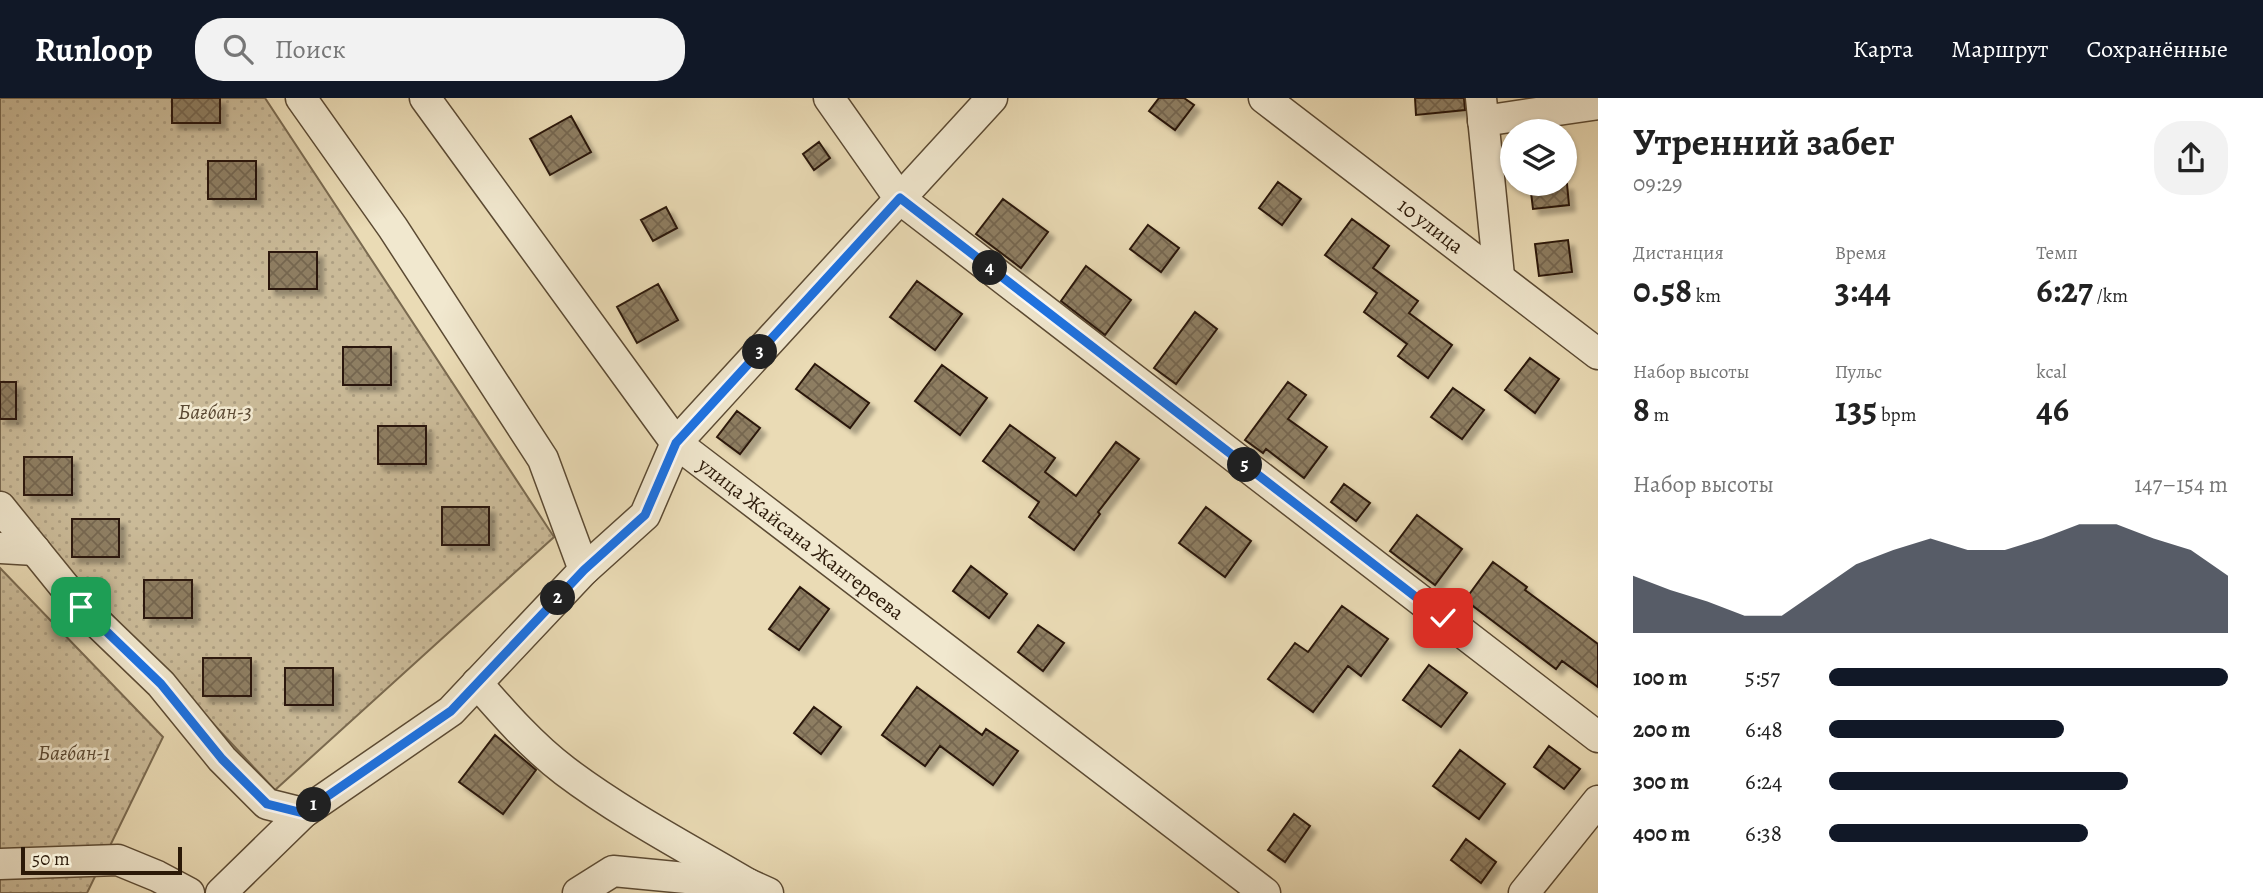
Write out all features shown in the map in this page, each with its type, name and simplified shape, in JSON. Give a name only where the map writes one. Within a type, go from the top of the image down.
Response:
[{"type":"street","points":[[301,98],[393,228],[543,459],[584,570]]},
{"type":"street","name":"улица Жайсана Жангереева","points":[[425,98],[676,443],[1265,893]]},
{"type":"street","points":[[830,98],[900,198],[1598,737]]},
{"type":"street","points":[[221,893],[303,813],[451,711],[584,570],[645,515],[676,443],[992,98]]},
{"type":"street","name":"10 улица","points":[[1264,98],[1598,354]]},
{"type":"street","points":[[1499,276],[1482,109],[1598,104]]},
{"type":"street","points":[[0,507],[81,607],[161,684],[222,759],[267,804],[303,813]]},
{"type":"street","points":[[0,548],[35,550]]},
{"type":"street","points":[[477,683],[528,738],[563,770],[606,800],[758,888]]},
{"type":"street","points":[[1524,893],[1598,801]]},
{"type":"street","points":[[0,864],[118,860],[189,893]]},
{"type":"street","points":[[578,893],[613,871],[758,888]]},
{"type":"green space","name":"Бағбан-3","points":[[0,98],[265,98],[554,537],[275,790],[0,495]]},
{"type":"green space","name":"Бағбан-1","points":[[0,568],[163,737],[87,893],[0,893]]},
{"type":"building","points":[[172,98],[220,98],[220,123],[172,123]]},
{"type":"building","points":[[1159,98],[1184,98],[1194,105],[1175,130],[1149,111]]},
{"type":"building","points":[[1415,98],[1464,98],[1465,110],[1416,115]]},
{"type":"building","points":[[571,116],[591,152],[550,175],[530,139]]},
{"type":"building","points":[[819,142],[830,158],[814,170],[803,154]]},
{"type":"building","points":[[208,161],[256,161],[256,199],[208,199]]},
{"type":"building","points":[[1278,182],[1301,199],[1282,225],[1259,208]]},
{"type":"building","points":[[1531,196],[1568,196],[1569,205],[1533,209]]},
{"type":"building","points":[[1003,199],[1048,232],[1021,268],[976,234]]},
{"type":"building","points":[[666,207],[677,228],[653,241],[641,220]]},
{"type":"building","points":[[1352,219],[1389,246],[1373,268],[1418,301],[1409,313],[1452,345],[1428,378],[1398,356],[1407,344],[1364,312],[1377,293],[1325,255]]},
{"type":"building","points":[[1148,225],[1179,248],[1161,272],[1130,249]]},
{"type":"building","points":[[1568,240],[1572,272],[1539,276],[1535,244]]},
{"type":"building","points":[[269,252],[317,252],[317,289],[269,289]]},
{"type":"building","points":[[1086,266],[1131,300],[1105,335],[1061,301]]},
{"type":"building","points":[[917,281],[962,314],[935,350],[890,317]]},
{"type":"building","points":[[658,284],[678,320],[637,343],[617,307]]},
{"type":"building","points":[[1195,312],[1217,329],[1176,384],[1154,368]]},
{"type":"building","points":[[343,347],[391,347],[391,385],[343,385]]},
{"type":"building","points":[[1530,358],[1559,379],[1535,413],[1505,390]]},
{"type":"building","points":[[815,364],[869,403],[850,428],[796,389]]},
{"type":"building","points":[[942,365],[987,398],[960,435],[915,401]]},
{"type":"building","points":[[0,382],[16,382],[16,419],[0,419]]},
{"type":"building","points":[[1288,382],[1306,395],[1288,419],[1327,447],[1304,478],[1266,449],[1263,453],[1245,440]]},
{"type":"building","points":[[1453,388],[1484,410],[1462,439],[1431,417]]},
{"type":"building","points":[[737,411],[760,428],[740,454],[717,437]]},
{"type":"building","points":[[1010,425],[1055,458],[1045,472],[1076,496],[1116,442],[1139,459],[1098,512],[1100,514],[1074,550],[1029,517],[1039,502],[983,461]]},
{"type":"building","points":[[378,426],[426,426],[426,464],[378,464]]},
{"type":"building","points":[[24,457],[72,457],[72,495],[24,495]]},
{"type":"building","points":[[1344,484],[1370,503],[1356,521],[1331,502]]},
{"type":"building","points":[[442,507],[489,507],[489,545],[442,545]]},
{"type":"building","points":[[1206,507],[1251,541],[1225,577],[1179,543]]},
{"type":"building","points":[[1417,515],[1462,549],[1435,585],[1390,551]]},
{"type":"building","points":[[72,519],[119,519],[119,557],[72,557]]},
{"type":"building","points":[[1493,562],[1527,587],[1525,590],[1598,644],[1598,687],[1562,661],[1556,669],[1465,600]]},
{"type":"building","points":[[971,566],[1007,594],[989,618],[953,591]]},
{"type":"building","points":[[144,580],[192,580],[192,618],[144,618]]},
{"type":"building","points":[[800,587],[829,609],[799,650],[769,629]]},
{"type":"building","points":[[1342,606],[1388,639],[1361,676],[1348,666],[1313,712],[1268,679],[1295,643],[1308,652]]},
{"type":"building","points":[[1038,625],[1064,643],[1043,671],[1018,652]]},
{"type":"building","points":[[203,658],[251,658],[251,696],[203,696]]},
{"type":"building","points":[[1429,665],[1467,693],[1441,727],[1403,700]]},
{"type":"building","points":[[285,668],[333,668],[333,705],[285,705]]},
{"type":"building","points":[[917,687],[982,735],[986,729],[1018,751],[993,785],[940,746],[925,766],[882,735]]},
{"type":"building","points":[[814,707],[841,727],[821,754],[794,733]]},
{"type":"building","points":[[495,735],[536,770],[503,814],[459,782]]},
{"type":"building","points":[[1549,746],[1580,769],[1564,789],[1534,767]]},
{"type":"building","points":[[1460,750],[1505,784],[1479,819],[1433,786]]},
{"type":"building","points":[[1294,814],[1310,826],[1285,862],[1268,850]]},
{"type":"building","points":[[1466,839],[1496,862],[1481,883],[1451,860]]},
{"type":"route","points":[[81,607],[161,684],[222,759],[267,804],[303,813],[451,711],[584,570],[645,515],[676,443],[900,198],[1443,618]]}]
